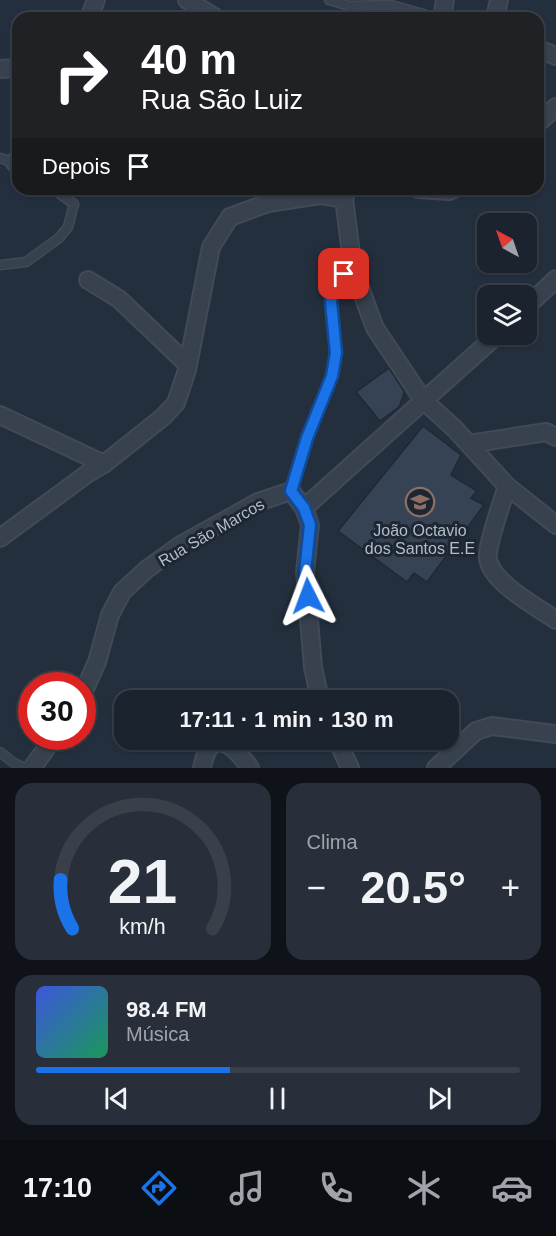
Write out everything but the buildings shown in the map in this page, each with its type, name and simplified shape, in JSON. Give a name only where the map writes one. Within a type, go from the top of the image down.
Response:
[{"type":"street","points":[[187,0],[206,12]]},
{"type":"street","points":[[544,118],[556,107]]},
{"type":"street","points":[[0,538],[104,464],[163,417],[176,403],[188,364],[211,246],[230,217],[268,203],[320,195]]},
{"type":"street","points":[[346,195],[353,269],[375,328],[423,400],[507,486],[556,525]]},
{"type":"street","points":[[537,297],[556,279]]},
{"type":"street","points":[[88,280],[119,299],[188,364]]},
{"type":"street","points":[[304,508],[487,345]]},
{"type":"street","points":[[0,415],[104,464]]},
{"type":"street","points":[[468,444],[546,432],[556,437]]},
{"type":"street","points":[[507,486],[488,558],[497,579],[556,621]]},
{"type":"street","points":[[291,491],[304,508],[310,525],[305,572],[313,668],[318,690]]},
{"type":"street","name":"Rua São Marcos","points":[[92,672],[110,615],[122,592],[147,569],[179,546],[258,502],[291,491]]},
{"type":"street","points":[[436,768],[476,731],[492,726],[556,734]]},
{"type":"street","points":[[202,768],[205,754],[211,746],[220,742],[230,744],[250,768]]},
{"type":"street","points":[[33,768],[45,750]]},
{"type":"street","points":[[342,750],[350,768]]},
{"type":"lane","points":[[329,0],[349,6],[391,5],[416,12]]},
{"type":"lane","points":[[0,265],[26,262],[59,238],[68,226],[74,204],[61,195]]},
{"type":"lane","points":[[291,491],[307,438],[332,376],[336,353],[331,302],[334,281],[353,269]]},
{"type":"lane","points":[[0,752],[25,768]]},
{"type":"place","name":"João Octavio dos Santos E.E","points":[[420,502]]},
{"type":"route","points":[[308,596],[305,572],[310,525],[304,508],[291,491],[307,438],[332,376],[336,353],[331,302],[334,281],[344,274]]}]
